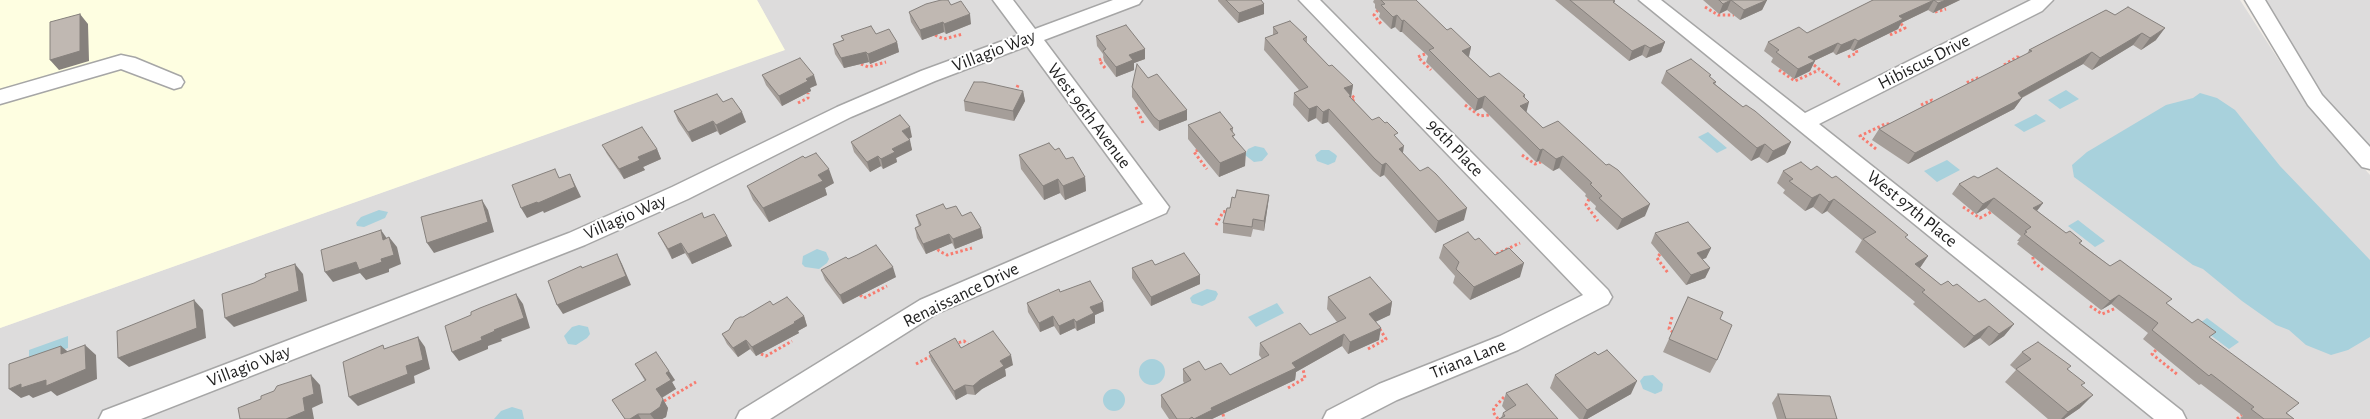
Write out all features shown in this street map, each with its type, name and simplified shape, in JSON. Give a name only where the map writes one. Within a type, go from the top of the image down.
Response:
[{"type":"street","name":"West 96th Avenue","points":[[1003,0],[1158,207]]},
{"type":"street","name":"Villagio Way","points":[[112,419],[577,239],[680,193],[844,112],[928,76],[1132,0]]},
{"type":"street","name":"96th Place","points":[[1309,0],[1600,297]]},
{"type":"street","name":"West 97th Place","points":[[1649,0],[2173,419]]},
{"type":"street","name":"Hibiscus Drive","points":[[1804,123],[2034,7],[2043,0]]},
{"type":"street","points":[[2255,0],[2315,100],[2370,161]]},
{"type":"street","points":[[0,97],[121,62],[128,62],[174,82]]},
{"type":"street","name":"Renaissance Drive","points":[[749,419],[928,307],[1158,207]]},
{"type":"street","name":"Triana Lane","points":[[1336,419],[1388,392],[1509,343],[1600,297]]},
{"type":"path","points":[[1706,7],[1718,15],[1734,15]]},
{"type":"path","points":[[1935,12],[1946,9]]},
{"type":"path","points":[[1378,10],[1374,15],[1381,24]]},
{"type":"path","points":[[1890,35],[1905,28],[1900,23]]},
{"type":"path","points":[[935,35],[944,39],[963,34]]},
{"type":"path","points":[[1848,58],[1857,53],[1856,49]]},
{"type":"path","points":[[1425,54],[1418,57],[1431,70]]},
{"type":"path","points":[[1105,68],[1099,60],[1106,57]]},
{"type":"path","points":[[2004,64],[2018,57],[2023,59]]},
{"type":"path","points":[[861,64],[868,67],[886,62]]},
{"type":"path","points":[[1810,62],[1855,97]]},
{"type":"path","points":[[1779,70],[1795,81],[1819,70]]},
{"type":"path","points":[[1972,90],[1966,84],[1980,77]]},
{"type":"path","points":[[1012,96],[1019,83]]},
{"type":"path","points":[[1344,86],[1355,99],[1345,104]]},
{"type":"path","points":[[798,103],[808,98],[808,93]]},
{"type":"path","points":[[1921,105],[1932,100],[1937,104]]},
{"type":"path","points":[[1140,104],[1136,107],[1143,122]]},
{"type":"path","points":[[1465,105],[1480,116],[1489,115]]},
{"type":"path","points":[[1876,149],[1860,136],[1885,124],[1897,127]]},
{"type":"path","points":[[1198,150],[1194,152],[1207,169]]},
{"type":"path","points":[[1522,155],[1535,164],[1541,162]]},
{"type":"path","points":[[1589,199],[1586,206],[1598,222]]},
{"type":"path","points":[[1963,207],[1980,218],[1991,212]]},
{"type":"path","points":[[1216,225],[1223,212],[1231,210]]},
{"type":"path","points":[[1490,257],[1538,234]]},
{"type":"path","points":[[935,244],[939,251],[947,255],[972,248]]},
{"type":"path","points":[[1660,254],[1657,258],[1668,273]]},
{"type":"path","points":[[2033,257],[2032,261],[2044,270]]},
{"type":"path","points":[[860,295],[864,298],[887,286]]},
{"type":"path","points":[[2090,306],[2102,314],[2116,308]]},
{"type":"path","points":[[1672,317],[1669,329],[1676,334]]},
{"type":"path","points":[[1368,349],[1386,339],[1375,322]]},
{"type":"path","points":[[761,354],[766,356],[792,341]]},
{"type":"path","points":[[951,345],[964,341],[974,351]]},
{"type":"path","points":[[2156,350],[2152,354],[2178,375]]},
{"type":"path","points":[[916,364],[934,354]]},
{"type":"path","points":[[1288,388],[1305,378],[1304,369]]},
{"type":"path","points":[[664,401],[696,382]]},
{"type":"path","points":[[1498,419],[1493,412],[1494,408],[1504,397]]},
{"type":"path","points":[[1223,414],[1224,419]]},
{"type":"path","points":[[2237,419],[2242,415]]},
{"type":"shaded area","points":[[0,0],[757,0],[785,50],[0,328]]},
{"type":"shaded area","points":[[757,0],[2240,0],[2298,90],[2323,123],[2370,175],[2370,419],[0,419],[0,328],[784,50]]},
{"type":"shaded area","points":[[2265,0],[2370,0],[2370,149],[2327,102],[2313,83]]},
{"type":"water","points":[[2066,90],[2079,99],[2060,109],[2048,100]]},
{"type":"water","points":[[2200,93],[2217,98],[2235,110],[2280,166],[2370,260],[2370,337],[2348,350],[2331,355],[2306,345],[2289,330],[2276,325],[2242,301],[2203,269],[2193,265],[2074,177],[2072,165],[2087,152],[2166,105],[2193,98]]},
{"type":"water","points":[[2036,114],[2046,121],[2024,132],[2014,125]]},
{"type":"water","points":[[1708,132],[1727,148],[1717,153],[1698,137]]},
{"type":"water","points":[[1255,146],[1264,148],[1268,154],[1262,161],[1254,162],[1245,155],[1248,149]]},
{"type":"water","points":[[1321,150],[1329,150],[1335,154],[1337,156],[1335,162],[1328,165],[1317,161],[1315,155]]},
{"type":"water","points":[[1947,160],[1960,170],[1937,182],[1924,171]]},
{"type":"water","points":[[379,210],[388,212],[385,218],[364,227],[357,226],[356,223],[361,217]]},
{"type":"water","points":[[2078,220],[2105,241],[2095,247],[2068,226]]},
{"type":"water","points":[[817,249],[826,252],[829,259],[827,263],[819,269],[805,267],[802,264],[803,256]]},
{"type":"water","points":[[1207,289],[1216,291],[1218,294],[1215,300],[1202,306],[1192,303],[1190,298],[1193,295]]},
{"type":"water","points":[[1277,303],[1284,313],[1256,327],[1248,317]]},
{"type":"water","points":[[2207,318],[2239,342],[2229,349],[2197,325]]},
{"type":"water","points":[[579,325],[588,327],[590,334],[576,345],[568,344],[564,336],[572,327]]},
{"type":"water","points":[[68,336],[68,348],[29,362],[29,350]]},
{"type":"water","points":[[1152,359],[1161,363],[1165,372],[1161,381],[1152,385],[1143,381],[1139,372],[1143,363]]},
{"type":"water","points":[[1653,375],[1663,384],[1662,391],[1655,394],[1643,389],[1640,381],[1644,376]]},
{"type":"water","points":[[1114,389],[1122,392],[1125,400],[1122,408],[1114,411],[1106,408],[1103,400],[1106,392]]},
{"type":"water","points":[[512,407],[522,410],[524,419],[494,419],[501,411]]},
{"type":"building","points":[[948,0],[951,5],[961,1],[970,14],[944,24],[943,22],[920,30],[909,12],[926,4]]},
{"type":"building","points":[[1226,0],[1261,0],[1264,4],[1239,13]]},
{"type":"building","points":[[1381,0],[1416,0],[1447,30],[1451,28],[1471,47],[1462,51],[1490,77],[1499,73],[1525,95],[1523,96],[1529,102],[1520,106],[1543,128],[1558,121],[1606,165],[1609,164],[1618,170],[1650,204],[1622,219],[1599,198],[1602,196],[1590,184],[1592,183],[1563,156],[1556,159],[1543,149],[1540,150],[1485,96],[1478,99],[1429,50],[1434,48],[1404,20],[1402,21],[1397,15],[1393,17],[1381,5],[1385,4]]},
{"type":"building","points":[[1570,0],[1613,0],[1615,1],[1613,2],[1665,42],[1650,48],[1645,45],[1632,51]]},
{"type":"building","points":[[1719,0],[1731,0],[1723,4]]},
{"type":"building","points":[[1731,0],[1767,0],[1744,10]]},
{"type":"building","points":[[1873,0],[1934,0],[1899,16],[1903,19],[1858,41],[1855,39],[1841,45],[1838,43],[1808,57],[1815,61],[1798,69],[1776,52],[1779,50],[1768,42],[1799,27],[1807,33]]},
{"type":"building","points":[[1934,0],[1946,0],[1938,3]]},
{"type":"building","points":[[2128,7],[2165,28],[2150,38],[2142,33],[2100,58],[2092,52],[2018,93],[2022,98],[1915,153],[1879,129],[2032,51],[2029,50],[2106,10],[2115,15]]},
{"type":"building","points":[[80,14],[80,51],[50,60],[50,22]]},
{"type":"building","points":[[1290,21],[1307,37],[1303,39],[1329,66],[1332,65],[1353,85],[1344,88],[1351,96],[1349,96],[1372,120],[1379,117],[1398,133],[1394,135],[1404,146],[1399,149],[1420,171],[1428,167],[1467,208],[1438,221],[1386,163],[1382,165],[1375,159],[1329,109],[1323,112],[1317,106],[1309,109],[1294,93],[1308,87],[1265,38],[1278,33],[1273,27]]},
{"type":"building","points":[[1126,25],[1145,49],[1129,55],[1133,60],[1116,67],[1103,51],[1106,49],[1096,36]]},
{"type":"building","points":[[871,26],[876,34],[889,29],[897,42],[868,54],[866,52],[841,58],[833,44],[844,40],[841,36]]},
{"type":"building","points":[[800,58],[814,75],[806,79],[808,81],[779,96],[762,75]]},
{"type":"building","points":[[1691,59],[1711,75],[1709,76],[1716,82],[1713,83],[1743,107],[1746,105],[1755,111],[1791,142],[1773,151],[1765,144],[1757,148],[1666,71]]},
{"type":"building","points":[[1137,64],[1148,78],[1157,74],[1187,110],[1159,121],[1154,117],[1132,87]]},
{"type":"building","points":[[974,82],[983,82],[1023,91],[1013,111],[964,101]]},
{"type":"building","points":[[717,94],[723,102],[732,98],[742,112],[716,125],[713,121],[688,132],[674,111]]},
{"type":"building","points":[[1220,112],[1233,128],[1230,129],[1235,135],[1232,136],[1246,152],[1220,163],[1188,125]]},
{"type":"building","points":[[900,115],[910,127],[902,131],[910,140],[892,149],[895,152],[881,159],[878,156],[867,162],[851,142]]},
{"type":"building","points":[[642,127],[657,149],[638,157],[640,160],[619,169],[602,145]]},
{"type":"building","points":[[1049,143],[1055,150],[1059,148],[1066,159],[1073,157],[1085,177],[1063,186],[1058,179],[1043,186],[1019,155]]},
{"type":"building","points":[[816,153],[829,169],[818,175],[823,181],[763,208],[747,186],[803,156],[805,158]]},
{"type":"building","points":[[1801,162],[1811,170],[1817,166],[1832,178],[1836,176],[1908,235],[1905,237],[1928,256],[1915,264],[1941,285],[1948,281],[1953,286],[1957,284],[1979,302],[1985,299],[2014,324],[1999,334],[1989,326],[1974,336],[1922,292],[1925,290],[1863,239],[1876,232],[1834,199],[1829,202],[1820,194],[1812,198],[1789,181],[1793,179],[1783,171]]},
{"type":"building","points":[[1997,168],[2043,203],[2033,208],[2066,233],[2070,231],[2082,241],[2079,243],[2110,266],[2120,260],[2172,299],[2166,303],[2192,323],[2198,319],[2216,332],[2209,337],[2299,403],[2286,413],[2294,419],[2264,419],[2251,409],[2254,407],[2211,374],[2209,376],[2152,330],[2158,323],[2119,295],[2110,301],[2024,234],[2031,227],[1994,198],[1983,204],[1959,184],[1974,176],[1978,178]]},
{"type":"building","points":[[555,169],[559,178],[570,174],[575,187],[538,203],[521,208],[512,185]]},
{"type":"building","points":[[1237,190],[1269,195],[1264,221],[1253,219],[1252,227],[1223,223],[1227,208],[1230,208],[1232,197],[1235,198]]},
{"type":"building","points":[[482,200],[488,222],[427,243],[421,217]]},
{"type":"building","points":[[943,204],[946,209],[956,206],[962,216],[971,212],[981,228],[953,239],[949,234],[923,244],[915,228],[921,225],[916,215]]},
{"type":"building","points":[[702,213],[704,218],[714,214],[727,236],[688,254],[681,243],[668,249],[658,233]]},
{"type":"building","points":[[1688,222],[1711,248],[1697,253],[1710,268],[1691,275],[1655,233]]},
{"type":"building","points":[[381,230],[383,240],[389,237],[394,255],[381,259],[382,262],[359,270],[356,262],[325,272],[321,250]]},
{"type":"building","points":[[1468,232],[1475,240],[1479,238],[1495,255],[1509,248],[1524,263],[1474,287],[1456,269],[1459,262],[1443,245]]},
{"type":"building","points":[[876,245],[893,267],[840,295],[821,270]]},
{"type":"building","points":[[1184,253],[1200,275],[1151,297],[1132,268],[1152,260],[1155,265]]},
{"type":"building","points":[[617,254],[626,276],[557,305],[548,281],[581,266],[582,268]]},
{"type":"building","points":[[295,264],[299,291],[225,318],[222,294],[254,283],[266,277],[265,274]]},
{"type":"building","points":[[1370,277],[1392,302],[1369,314],[1381,328],[1350,342],[1344,334],[1292,363],[1296,368],[1211,408],[1212,410],[1194,419],[1192,417],[1189,419],[1177,419],[1161,395],[1191,380],[1183,369],[1199,361],[1205,370],[1221,363],[1230,375],[1269,355],[1260,343],[1300,323],[1310,335],[1346,318],[1328,297]]},
{"type":"building","points":[[1090,281],[1103,302],[1090,307],[1094,313],[1076,322],[1074,319],[1059,326],[1053,316],[1039,323],[1027,303],[1059,289],[1060,292]]},
{"type":"building","points":[[516,294],[524,318],[494,330],[481,337],[482,340],[452,352],[445,326],[471,315],[471,312]]},
{"type":"building","points":[[787,297],[804,316],[795,323],[752,347],[746,340],[733,348],[722,334],[729,330],[735,320],[740,317],[770,301],[773,305]]},
{"type":"building","points":[[1688,297],[1723,312],[1720,319],[1732,325],[1717,360],[1669,339]]},
{"type":"building","points":[[194,300],[197,328],[118,358],[117,331]]},
{"type":"building","points":[[993,331],[1011,355],[1000,361],[1004,366],[973,386],[965,385],[954,391],[929,352],[955,338],[961,348]]},
{"type":"building","points":[[418,337],[423,360],[406,366],[408,374],[349,397],[343,362],[383,345],[384,349]]},
{"type":"building","points":[[2038,342],[2071,366],[2067,369],[2085,383],[2081,385],[2093,395],[2068,412],[2016,369],[2031,359],[2022,352]]},
{"type":"building","points":[[85,345],[86,369],[46,386],[46,380],[21,388],[21,384],[9,389],[9,364],[61,346],[61,354]]},
{"type":"building","points":[[1607,350],[1637,381],[1587,410],[1555,375],[1595,352],[1598,355]]},
{"type":"building","points":[[656,352],[669,371],[666,373],[671,380],[656,389],[663,399],[660,407],[650,414],[638,414],[630,419],[625,419],[612,400],[646,380],[635,364]]},
{"type":"building","points":[[311,375],[314,394],[303,398],[305,411],[286,419],[240,419],[238,408],[261,399],[261,396],[274,391],[277,386]]},
{"type":"building","points":[[1527,384],[1558,419],[1499,419],[1505,416],[1503,413],[1516,405],[1506,393]]},
{"type":"building","points":[[1778,394],[1830,396],[1837,419],[1786,419]]}]
